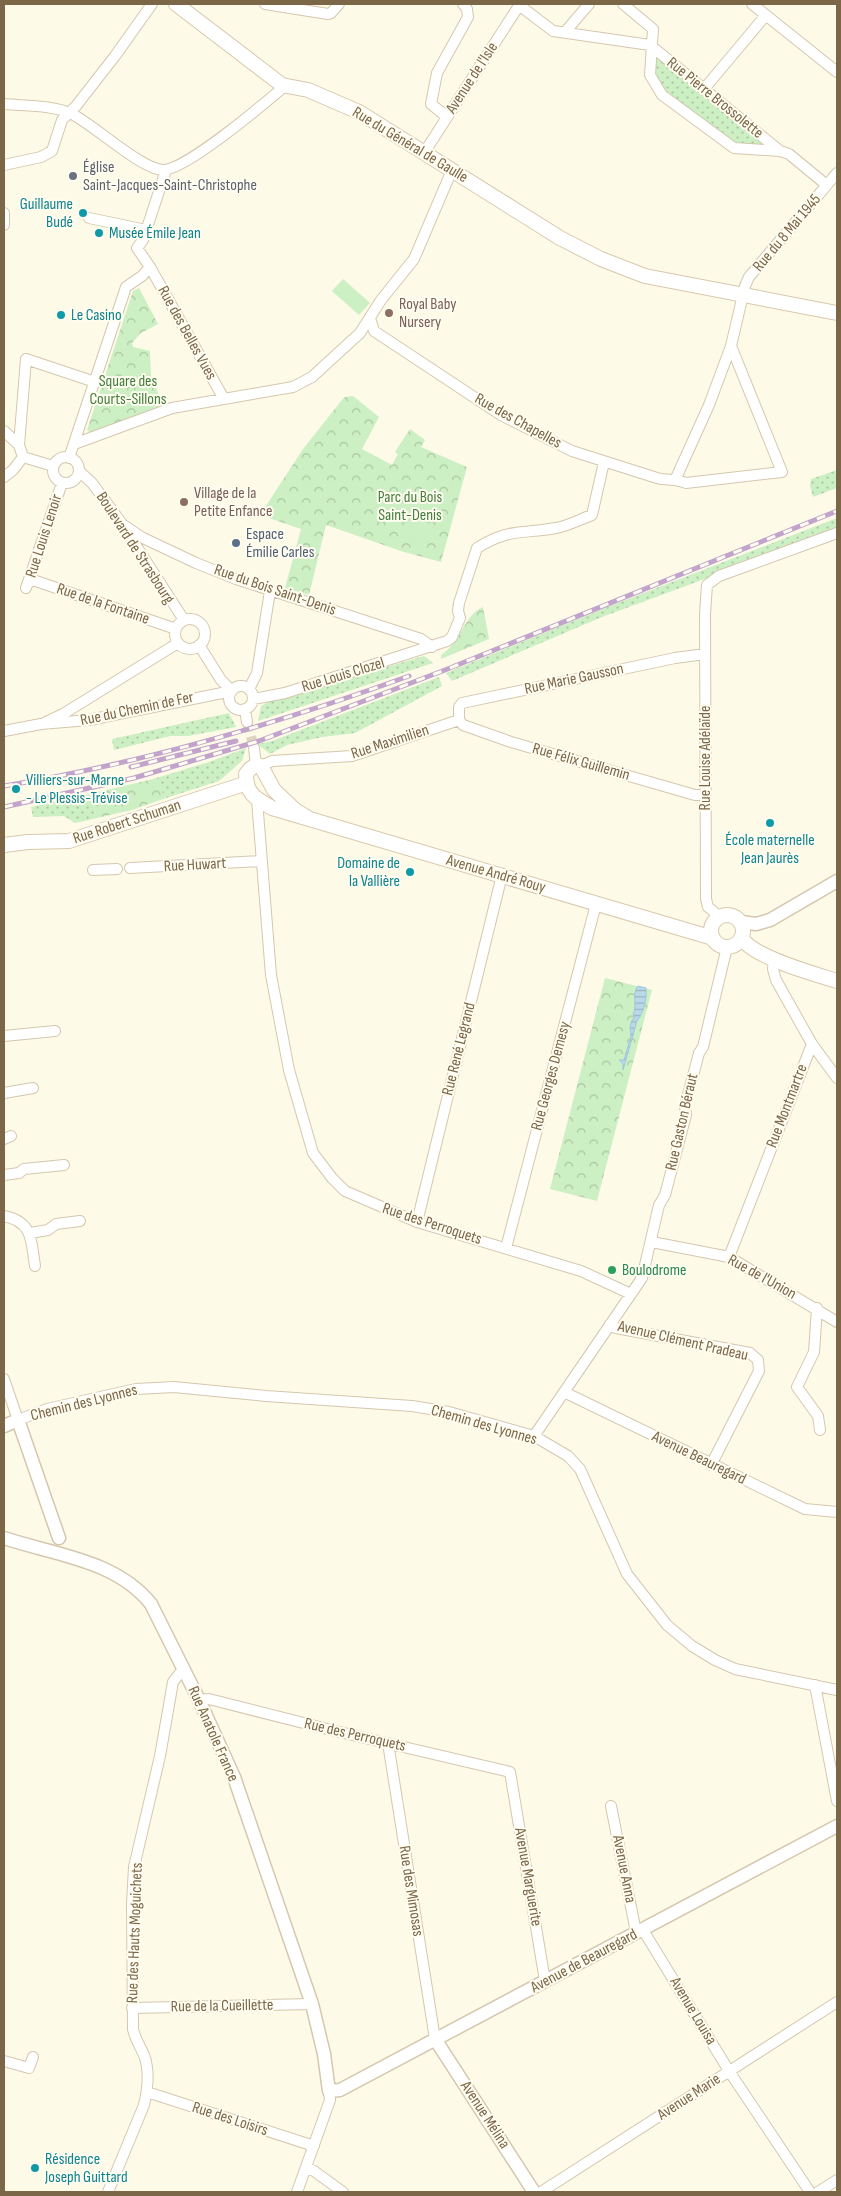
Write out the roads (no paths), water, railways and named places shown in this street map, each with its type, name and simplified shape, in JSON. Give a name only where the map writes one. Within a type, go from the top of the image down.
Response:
[{"type":"main road","points":[[182,6],[285,86]]},
{"type":"main road","name":"Rue du Général de Gaulle","points":[[285,86],[308,90],[359,112],[560,238],[617,266],[646,276],[837,313]]},
{"type":"main road","points":[[258,765],[250,768],[246,774],[250,793],[259,801],[271,799],[274,790]]},
{"type":"main road","name":"Avenue André Rouy","points":[[258,765],[274,790],[295,810],[308,818]]},
{"type":"main road","name":"Rue Robert Schuman","points":[[4,846],[28,842],[69,841],[247,783]]},
{"type":"main road","name":"Avenue André Rouy","points":[[259,801],[272,808],[713,938]]},
{"type":"main road","points":[[734,944],[744,930],[740,922],[732,916],[717,920],[712,933],[713,938],[719,944],[734,944],[752,958],[772,959],[837,982]]},
{"type":"main road","name":"Avenue André Rouy","points":[[684,930],[717,920]]},
{"type":"street","points":[[4,165],[41,157],[52,152],[62,120],[70,113],[115,56],[152,4]]},
{"type":"street","points":[[266,4],[328,14],[339,4]]},
{"type":"street","points":[[447,117],[431,104],[438,73],[468,16],[467,9],[463,4]]},
{"type":"street","points":[[565,32],[589,4]]},
{"type":"street","points":[[623,4],[653,29],[650,45]]},
{"type":"street","points":[[752,4],[837,72]]},
{"type":"street","name":"Avenue de l'Isle","points":[[424,153],[520,5]]},
{"type":"street","name":"Rue Pierre Brossolette","points":[[520,5],[553,31],[650,45],[780,151]]},
{"type":"street","points":[[704,89],[766,15]]},
{"type":"street","name":"Rue Pierre Brossolette","points":[[650,45],[650,75],[662,95],[734,148],[780,151],[789,154],[823,182]]},
{"type":"street","points":[[4,104],[70,113],[136,158],[159,170],[166,170],[192,158],[285,86]]},
{"type":"street","points":[[71,459],[58,460],[53,466],[53,475],[62,483],[70,483],[81,475],[71,459],[74,444],[126,287],[142,276],[150,267],[137,248],[146,230],[166,170]]},
{"type":"street","points":[[74,444],[87,441],[172,408],[293,387],[312,377],[360,333],[381,300],[414,259],[452,170]]},
{"type":"street","name":"Rue du 8 Mai 1945","points":[[742,296],[748,277],[837,173]]},
{"type":"street","points":[[4,213],[4,225]]},
{"type":"street","points":[[90,218],[146,230]]},
{"type":"street","name":"Rue des Belles Vues","points":[[150,267],[224,399]]},
{"type":"street","points":[[676,478],[709,405],[731,346],[742,296]]},
{"type":"street","points":[[360,333],[374,331],[370,318]]},
{"type":"street","name":"Rue des Chapelles","points":[[374,331],[501,415],[572,451],[664,480],[676,478],[686,483],[782,472],[731,346]]},
{"type":"street","points":[[23,456],[20,445],[26,358],[94,382]]},
{"type":"street","points":[[4,431],[20,445]]},
{"type":"street","points":[[71,459],[77,448],[87,441]]},
{"type":"street","points":[[23,456],[53,466]]},
{"type":"street","points":[[4,477],[13,470],[23,456]]},
{"type":"street","name":"Rue Louis Clozel","points":[[251,694],[285,693],[447,641],[452,636],[460,618],[458,611],[459,603],[477,548],[496,537],[518,531],[560,527],[592,514],[604,462]]},
{"type":"street","name":"Boulevard de Strasbourg","points":[[81,475],[92,483],[122,524],[184,620]]},
{"type":"street","name":"Rue Louis Lenoir","points":[[28,584],[62,483]]},
{"type":"street","name":"Rue du Bois Saint-Denis","points":[[122,524],[141,536],[196,563],[270,591],[421,639],[432,647]]},
{"type":"street","name":"Rue Louise Adélaïde","points":[[717,920],[707,904],[705,594],[707,585],[719,576],[837,533]]},
{"type":"street","name":"Rue de la Fontaine","points":[[28,584],[176,629]]},
{"type":"street","points":[[251,694],[240,686],[232,691],[230,697],[232,705],[238,709],[245,709],[250,706],[270,591]]},
{"type":"street","points":[[193,619],[202,624],[205,633],[199,646],[191,649],[178,643],[176,629],[184,620],[193,619]]},
{"type":"street","points":[[4,731],[41,724],[63,714],[178,643]]},
{"type":"street","points":[[199,646],[221,680],[232,691]]},
{"type":"street","name":"Rue Marie Gausson","points":[[459,720],[459,707],[462,703],[675,658],[705,654]]},
{"type":"street","name":"Rue du Chemin de Fer","points":[[41,724],[88,720],[232,691]]},
{"type":"street","points":[[245,709],[247,722]]},
{"type":"street","name":"Rue Maximilien","points":[[258,765],[272,761],[352,756],[459,720]]},
{"type":"street","name":"Rue Félix Guillemin","points":[[459,720],[463,725],[511,742],[695,795],[706,796]]},
{"type":"street","points":[[254,748],[258,765]]},
{"type":"street","name":"Rue des Perroquets","points":[[259,801],[260,861],[271,975],[289,1070],[313,1153],[332,1178],[345,1190],[417,1222],[581,1271],[631,1294]]},
{"type":"street","name":"Rue Huwart","points":[[130,868],[260,861]]},
{"type":"street","points":[[93,870],[116,869]]},
{"type":"street","name":"Rue René Legrand","points":[[417,1222],[502,875]]},
{"type":"street","points":[[740,922],[756,924],[770,920],[837,881]]},
{"type":"street","name":"Rue Georges Demesy","points":[[506,1248],[596,904]]},
{"type":"street","name":"Rue Gaston Béraut","points":[[631,1294],[642,1278],[652,1242],[659,1205],[665,1196],[686,1115],[685,1106],[699,1053],[704,1047],[734,944]]},
{"type":"street","name":"Rue Montmartre","points":[[729,1257],[812,1044],[776,980],[772,959]]},
{"type":"street","points":[[4,1036],[55,1030]]},
{"type":"street","points":[[812,1044],[837,1078]]},
{"type":"street","points":[[4,1092],[33,1088]]},
{"type":"street","points":[[4,1175],[19,1173],[24,1169],[64,1165]]},
{"type":"street","points":[[4,1216],[18,1219],[30,1233],[35,1266]]},
{"type":"street","points":[[30,1233],[48,1230],[56,1224],[80,1221]]},
{"type":"street","name":"Rue de l'Union","points":[[652,1242],[729,1257],[818,1308],[837,1322]]},
{"type":"street","points":[[534,1436],[631,1294]]},
{"type":"street","points":[[818,1308],[814,1352],[797,1387],[818,1416],[820,1430]]},
{"type":"street","name":"Avenue Clément Pradeau","points":[[610,1324],[616,1328],[750,1353],[758,1360],[759,1371],[711,1465]]},
{"type":"street","points":[[4,1378],[59,1538],[65,1550],[72,1557]]},
{"type":"street","name":"Chemin des Lyonnes","points":[[18,1420],[47,1409],[136,1389],[174,1387],[275,1397],[412,1406],[449,1412],[534,1436],[568,1456],[580,1469],[627,1574],[667,1625],[692,1646],[735,1669],[837,1690]]},
{"type":"street","name":"Avenue Beauregard","points":[[564,1392],[711,1465],[806,1509],[837,1512]]},
{"type":"street","points":[[4,1426],[18,1420]]},
{"type":"street","name":"Rue Anatole France","points":[[4,1538],[72,1557],[116,1574],[142,1593],[158,1616],[234,1778],[312,2004],[324,2054],[330,2096]]},
{"type":"street","points":[[46,1551],[55,1546],[59,1538]]},
{"type":"street","name":"Rue des Hauts Moguichets","points":[[108,2192],[148,2092],[148,2071],[144,2054],[134,2038],[132,2008],[134,1867],[160,1756],[173,1682],[183,1670]]},
{"type":"street","points":[[815,1685],[837,1801]]},
{"type":"street","name":"Rue des Perroquets","points":[[199,1700],[209,1699],[510,1772]]},
{"type":"street","name":"Rue des Mimosas","points":[[388,1743],[435,2039]]},
{"type":"street","name":"Avenue Marguerite","points":[[510,1772],[546,1981]]},
{"type":"street","name":"Avenue Anna","points":[[611,1806],[640,1931]]},
{"type":"street","name":"Avenue de Beauregard","points":[[330,2096],[837,1826]]},
{"type":"street","name":"Avenue Louisa","points":[[640,1931],[810,2192]]},
{"type":"street","name":"Avenue Marie","points":[[541,2192],[837,2002]]},
{"type":"street","name":"Rue de la Cueillette","points":[[132,2008],[312,2004]]},
{"type":"street","name":"Avenue Mélina","points":[[435,2039],[534,2192]]},
{"type":"street","points":[[4,2061],[29,2068],[32,2057]]},
{"type":"street","name":"Rue des Loisirs","points":[[148,2092],[314,2146]]},
{"type":"street","points":[[297,2192],[330,2096]]},
{"type":"street","points":[[306,2168],[343,2192]]},
{"type":"street","points":[[818,2192],[837,2180]]},
{"type":"water","points":[[638,986],[646,988],[645,1001],[642,1014],[637,1021],[623,1070],[623,1064],[619,1060],[624,1060],[631,1036],[630,1027],[632,1020],[635,1018],[633,1014],[635,993]]},
{"type":"tunnel","points":[[247,722],[254,748]]},
{"type":"railway","points":[[4,807],[134,778],[259,741],[445,670],[837,511]]},
{"type":"railway","points":[[4,786],[56,777],[158,754],[259,726],[409,676]]},
{"type":"railway","points":[[131,767],[236,741]]},
{"type":"place","name":"Église Saint-Jacques-Saint-Christophe","points":[[73,176]]},
{"type":"place","name":"Guillaume Budé","points":[[83,213]]},
{"type":"place","name":"Musée Émile Jean","points":[[99,233]]},
{"type":"place","name":"Royal Baby Nursery","points":[[389,313]]},
{"type":"place","name":"Le Casino","points":[[61,315]]},
{"type":"place","name":"Village de la Petite Enfance","points":[[184,502]]},
{"type":"place","name":"Espace Émilie Carles","points":[[236,543]]},
{"type":"place","name":"Villiers-sur-Marne - Le Plessis-Trévise","points":[[16,789]]},
{"type":"place","name":"École maternelle Jean Jaurès","points":[[770,823]]},
{"type":"place","name":"Domaine de la Vallière","points":[[410,872]]},
{"type":"place","name":"Boulodrome","points":[[612,1270]]},
{"type":"place","name":"Résidence Joseph Guittard","points":[[35,2168]]},
{"type":"park label","name":"Square des Courts-Sillons","points":[[128,390]]},
{"type":"park label","name":"Parc du Bois Saint-Denis","points":[[410,506]]}]
